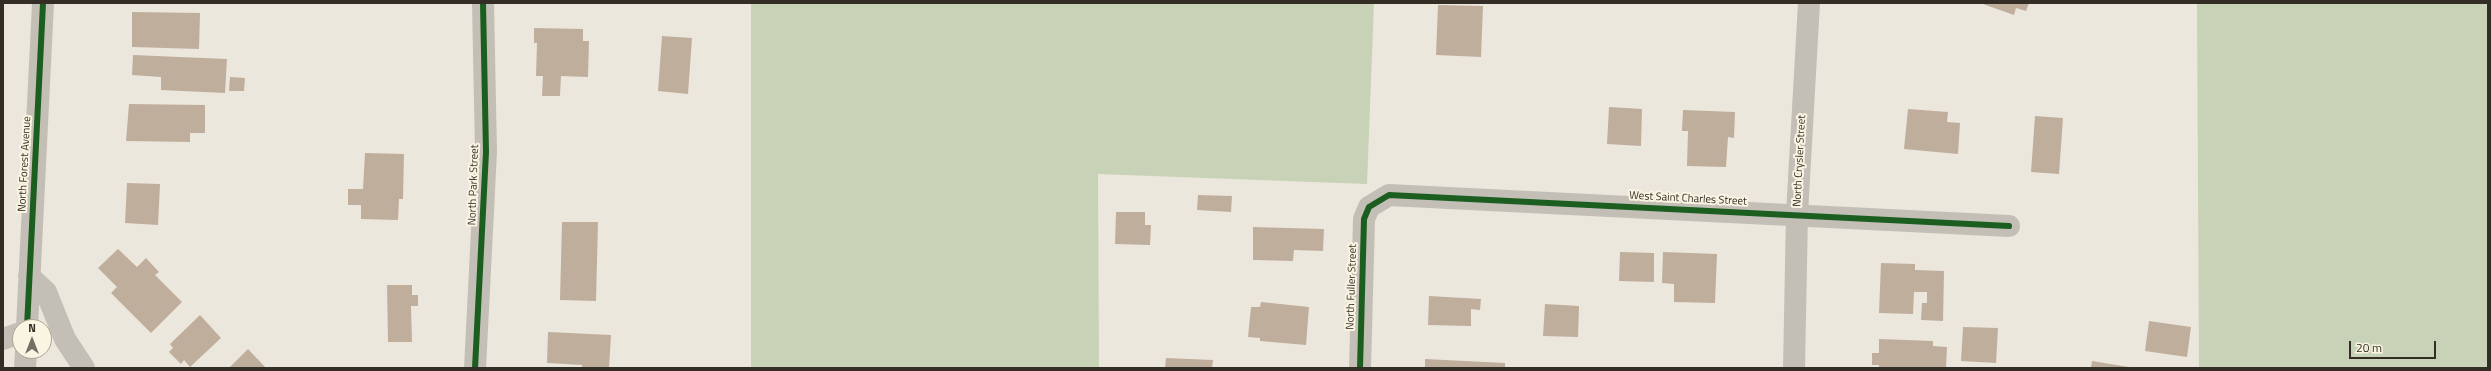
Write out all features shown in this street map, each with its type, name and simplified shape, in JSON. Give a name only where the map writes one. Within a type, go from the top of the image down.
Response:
[{"type":"street","name":"North Forest Avenue","points":[[27,319],[43,3]]},
{"type":"street","name":"North Park Street","points":[[475,368],[486,152],[483,3]]},
{"type":"street","name":"North Crysler Street","points":[[1794,368],[1797,214],[1809,3]]},
{"type":"street","name":"West Saint Charles Street","points":[[1369,208],[1389,195],[1797,214],[2009,226]]},
{"type":"street","name":"North Fuller Street","points":[[1360,368],[1364,219],[1369,208]]},
{"type":"street","points":[[30,276],[46,292],[65,338],[84,368]]},
{"type":"green space","points":[[751,3],[1374,3],[1367,184],[1098,174],[1099,368],[751,368]]},
{"type":"green space","points":[[2197,3],[2488,3],[2488,368],[2199,368]]},
{"type":"building","points":[[1980,3],[2029,3],[2026,11],[2016,8],[2014,15]]},
{"type":"building","points":[[1438,5],[1483,6],[1481,57],[1436,55]]},
{"type":"building","points":[[132,12],[200,13],[199,49],[132,47]]},
{"type":"building","points":[[534,28],[583,29],[583,41],[589,41],[588,77],[561,76],[560,96],[542,96],[543,76],[536,76],[537,43],[534,43]]},
{"type":"building","points":[[662,36],[692,38],[688,94],[658,91]]},
{"type":"building","points":[[133,55],[227,59],[225,93],[161,90],[161,77],[132,75]]},
{"type":"building","points":[[230,77],[245,78],[244,91],[229,91]]},
{"type":"building","points":[[129,104],[205,105],[205,133],[190,133],[190,142],[126,141]]},
{"type":"building","points":[[1609,107],[1642,109],[1641,146],[1607,144]]},
{"type":"building","points":[[1908,109],[1948,112],[1947,122],[1960,123],[1958,154],[1904,149]]},
{"type":"building","points":[[1683,110],[1735,112],[1734,138],[1728,137],[1726,167],[1687,166],[1688,131],[1682,131]]},
{"type":"building","points":[[2035,116],[2063,118],[2059,174],[2031,172]]},
{"type":"building","points":[[365,153],[404,154],[403,199],[399,199],[398,220],[361,219],[361,205],[348,205],[348,189],[363,189]]},
{"type":"building","points":[[127,183],[160,184],[158,225],[125,223]]},
{"type":"building","points":[[1198,195],[1232,196],[1231,212],[1197,210]]},
{"type":"building","points":[[1116,212],[1145,212],[1145,225],[1151,225],[1150,245],[1115,244]]},
{"type":"building","points":[[562,222],[598,222],[596,301],[560,300]]},
{"type":"building","points":[[1253,227],[1324,229],[1323,251],[1294,250],[1293,261],[1253,260]]},
{"type":"building","points":[[118,249],[137,267],[146,258],[159,272],[155,275],[182,302],[151,333],[111,293],[117,287],[98,268]]},
{"type":"building","points":[[1620,252],[1654,253],[1654,282],[1619,281]]},
{"type":"building","points":[[1663,252],[1717,254],[1715,303],[1674,302],[1674,284],[1662,283]]},
{"type":"building","points":[[1881,263],[1915,264],[1915,270],[1944,271],[1943,321],[1921,320],[1922,303],[1927,303],[1927,292],[1914,292],[1913,314],[1879,313]]},
{"type":"building","points":[[387,285],[412,285],[412,295],[418,295],[418,306],[411,306],[412,342],[388,342]]},
{"type":"building","points":[[1429,296],[1481,299],[1480,310],[1471,309],[1471,326],[1428,325]]},
{"type":"building","points":[[1261,302],[1309,307],[1306,345],[1260,341],[1260,338],[1248,337],[1251,307],[1260,307]]},
{"type":"building","points":[[1545,304],[1579,306],[1578,337],[1543,336]]},
{"type":"building","points":[[200,315],[221,338],[190,367],[184,360],[181,364],[169,352],[173,348],[170,344]]},
{"type":"building","points":[[2149,321],[2191,327],[2187,357],[2145,351]]},
{"type":"building","points":[[1963,327],[1998,328],[1996,363],[1961,361]]},
{"type":"building","points":[[548,332],[611,335],[609,368],[582,368],[582,365],[547,363]]},
{"type":"building","points":[[1879,339],[1933,341],[1933,346],[1947,347],[1946,368],[1879,368],[1879,365],[1872,365],[1872,353],[1879,353]]},
{"type":"building","points":[[248,349],[266,368],[229,368]]},
{"type":"building","points":[[1166,358],[1213,360],[1212,368],[1165,368]]},
{"type":"building","points":[[1425,359],[1505,363],[1505,368],[1425,368]]},
{"type":"building","points":[[2092,361],[2129,367],[2129,368],[2091,368]]},
{"type":"cycle path","points":[[27,319],[43,3]]},
{"type":"cycle path","points":[[475,368],[486,152],[483,3]]},
{"type":"cycle path","points":[[1360,368],[1364,219],[1369,207],[1389,195],[2009,226]]}]
